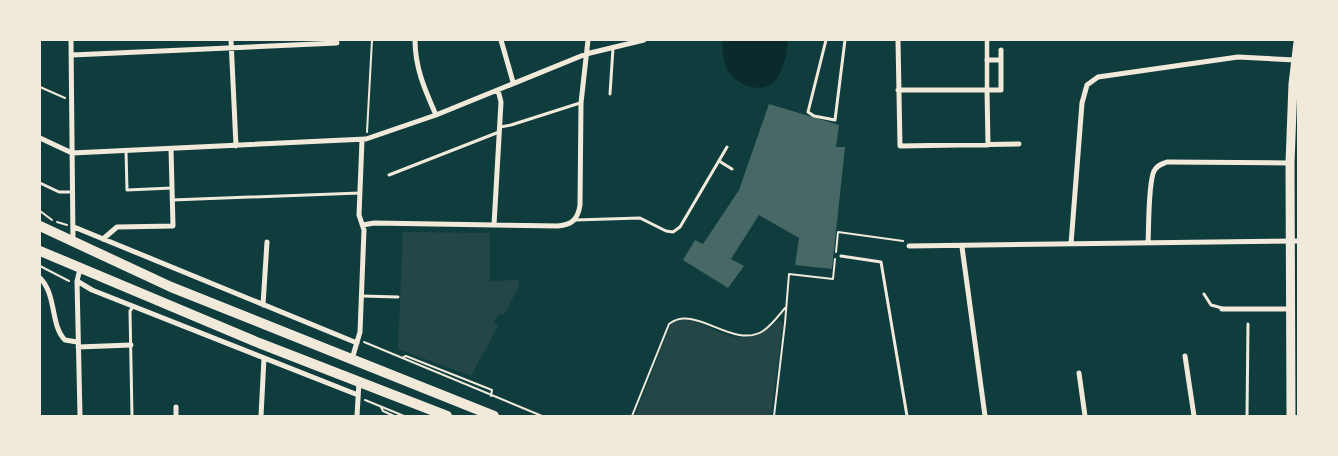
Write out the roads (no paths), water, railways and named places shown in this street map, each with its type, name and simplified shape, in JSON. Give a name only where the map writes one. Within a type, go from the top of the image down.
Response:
[{"type":"highway","points":[[40,226],[171,287],[494,416]]},
{"type":"highway","points":[[40,251],[80,269],[447,416]]},
{"type":"main road","points":[[1290,416],[1294,241],[1290,164],[1294,113],[1295,60],[1298,42]]},
{"type":"street","points":[[71,40],[73,242]]},
{"type":"street","points":[[231,40],[236,146]]},
{"type":"street","points":[[415,40],[415,58],[420,79],[436,115]]},
{"type":"street","points":[[501,40],[514,82]]},
{"type":"street","points":[[363,225],[374,223],[558,226],[570,224],[575,220],[580,205],[581,103],[588,40]]},
{"type":"street","points":[[40,138],[72,153],[364,139],[436,115],[586,54],[644,40]]},
{"type":"street","points":[[898,40],[900,146],[1019,144]]},
{"type":"street","points":[[987,40],[988,145]]},
{"type":"street","points":[[72,55],[338,43]]},
{"type":"street","points":[[898,90],[1001,90],[1001,50]]},
{"type":"street","points":[[1071,244],[1082,103],[1087,85],[1098,77],[1238,57],[1295,60]]},
{"type":"street","points":[[987,60],[1001,60]]},
{"type":"street","points":[[494,225],[501,102],[498,90]]},
{"type":"street","points":[[352,359],[357,341],[362,296],[363,225],[359,215],[364,139]]},
{"type":"street","points":[[103,239],[116,227],[173,226],[171,149]]},
{"type":"street","points":[[1148,244],[1154,171],[1160,164],[1167,162],[1290,164]]},
{"type":"street","points":[[74,227],[263,305],[357,341]]},
{"type":"street","points":[[909,246],[953,245],[962,247],[1294,241]]},
{"type":"street","points":[[263,305],[267,242]]},
{"type":"street","points":[[962,247],[985,416]]},
{"type":"street","points":[[80,269],[77,281],[80,416]]},
{"type":"street","points":[[40,278],[50,294],[60,334],[65,340],[78,344],[131,345]]},
{"type":"street","points":[[77,281],[133,306],[358,395]]},
{"type":"street","points":[[1222,309],[1291,309]]},
{"type":"street","points":[[1186,356],[1194,416]]},
{"type":"street","points":[[261,416],[264,358]]},
{"type":"street","points":[[1080,373],[1085,416]]},
{"type":"street","points":[[357,416],[359,382]]},
{"type":"street","points":[[176,407],[176,416]]},
{"type":"lane","points":[[826,40],[808,112],[814,116],[835,120],[845,40]]},
{"type":"lane","points":[[610,94],[613,47]]},
{"type":"lane","points":[[389,175],[499,129],[581,103]]},
{"type":"lane","points":[[575,220],[640,218],[666,231],[673,232],[680,227],[727,146]]},
{"type":"lane","points":[[126,151],[127,190],[172,188]]},
{"type":"lane","points":[[719,161],[732,169]]},
{"type":"lane","points":[[40,183],[59,192],[73,192]]},
{"type":"lane","points":[[172,200],[360,193]]},
{"type":"lane","points":[[841,256],[881,262],[907,416]]},
{"type":"lane","points":[[1204,294],[1211,305],[1222,309]]},
{"type":"lane","points":[[362,296],[398,297]]},
{"type":"lane","points":[[132,416],[130,311],[133,306]]},
{"type":"lane","points":[[1246,416],[1248,324]]}]
